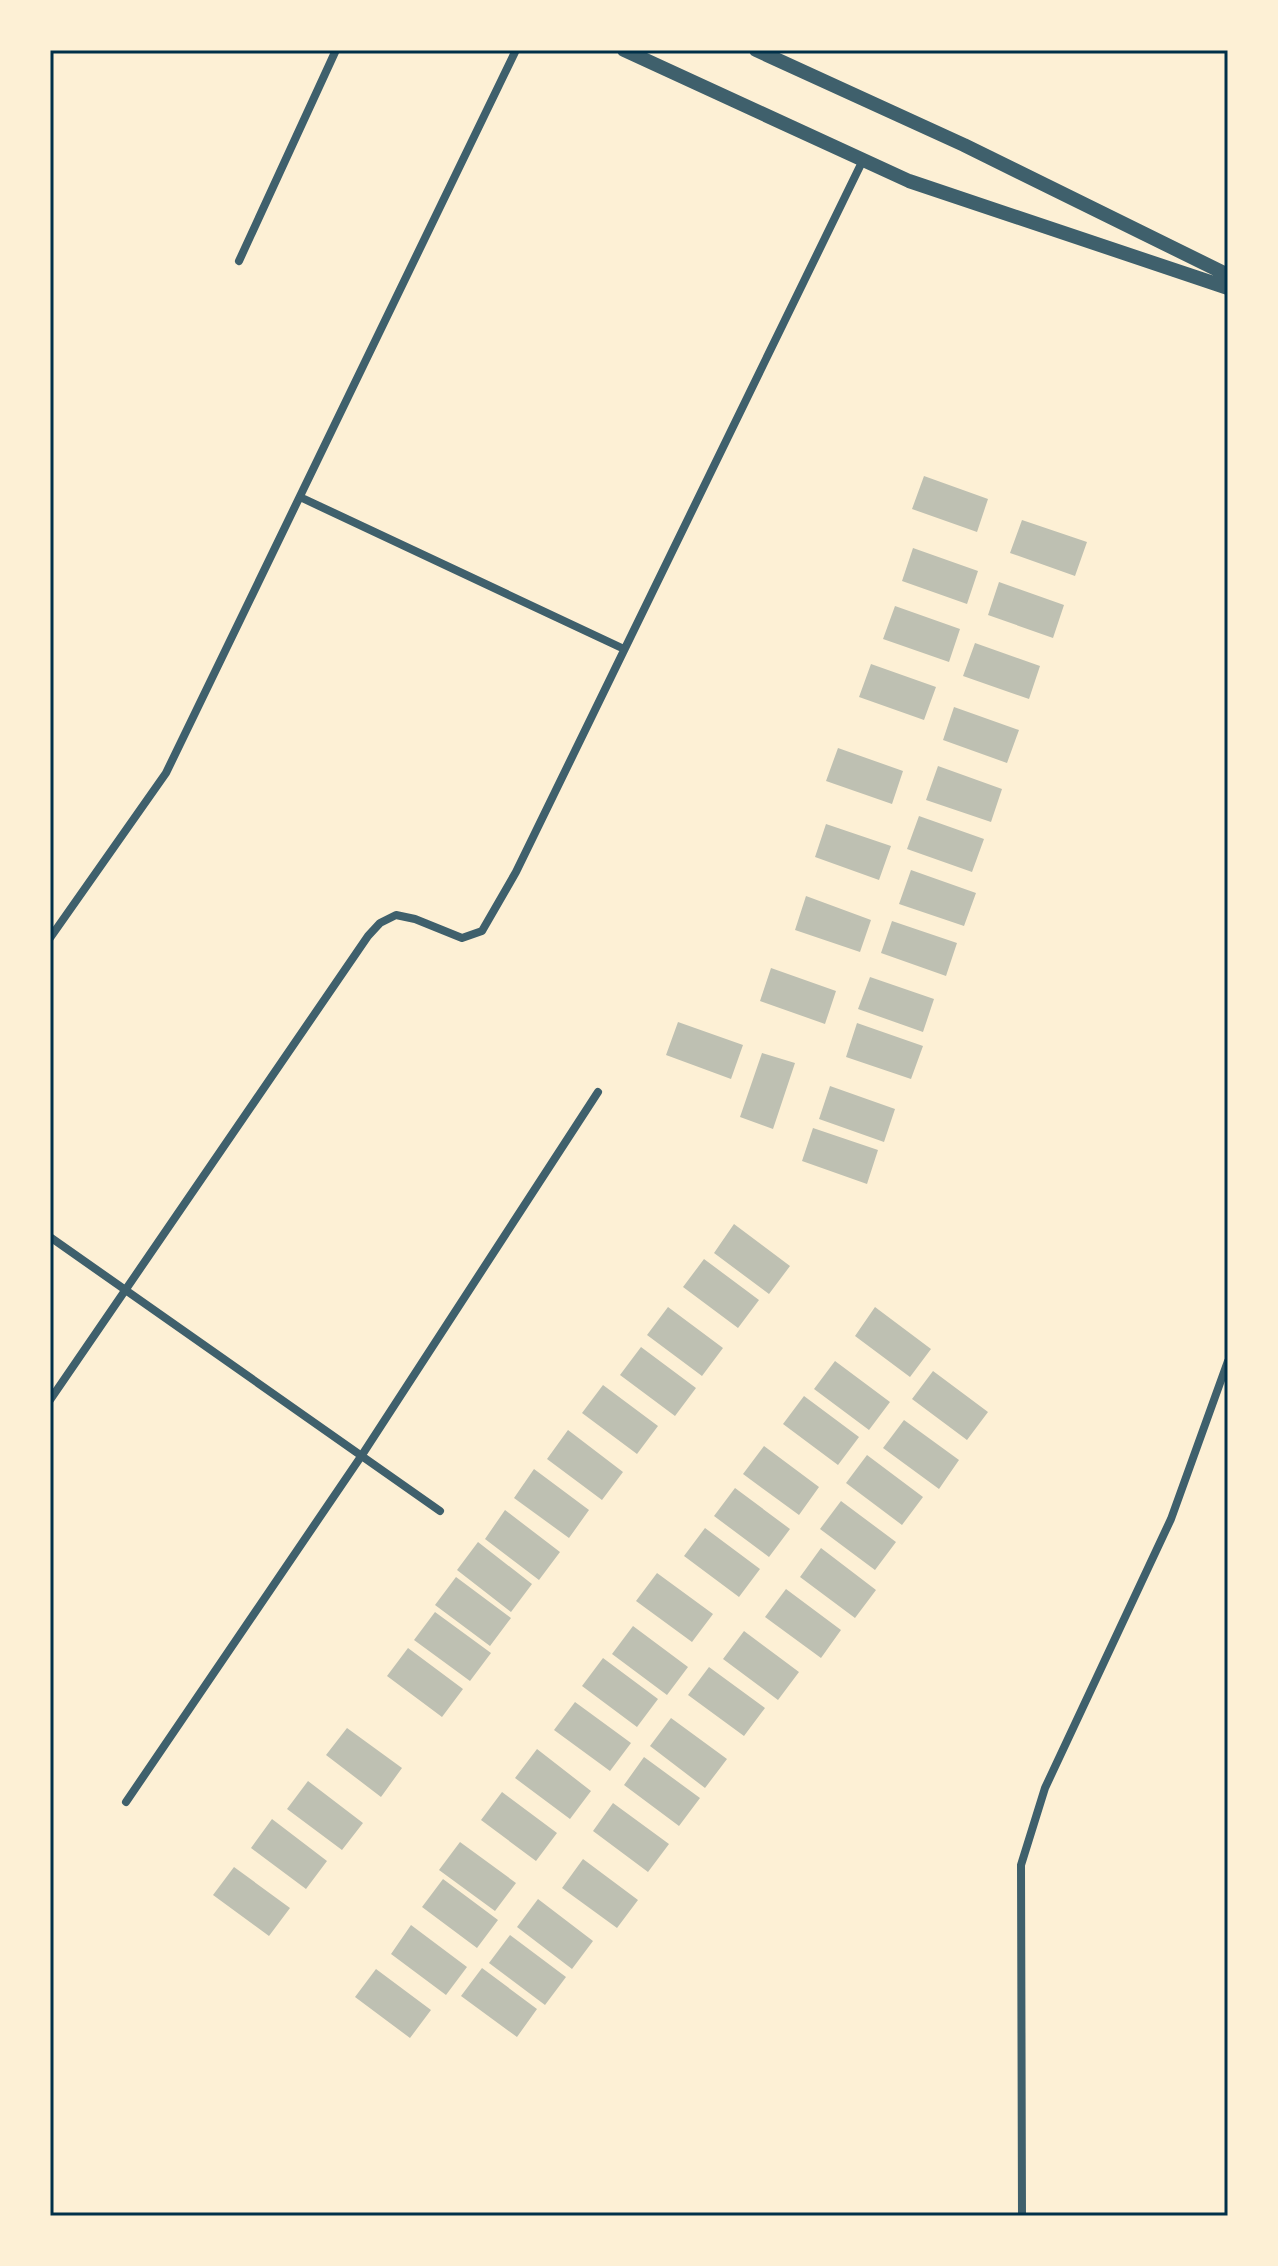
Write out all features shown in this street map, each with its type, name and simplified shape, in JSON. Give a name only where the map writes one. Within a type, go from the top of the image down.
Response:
[{"type":"street","points":[[239,261],[336,50]]},
{"type":"street","points":[[50,938],[166,773],[516,50]]},
{"type":"street","points":[[624,50],[909,181],[1228,288]]},
{"type":"street","points":[[756,50],[964,145],[1228,275]]},
{"type":"street","points":[[50,1400],[368,936],[380,923],[396,915],[415,919],[462,938],[482,931],[516,872],[863,160]]},
{"type":"street","points":[[300,497],[624,649]]},
{"type":"street","points":[[126,1802],[362,1455],[598,1092]]},
{"type":"street","points":[[50,1237],[440,1511]]},
{"type":"street","points":[[1022,2216],[1021,1865],[1045,1788],[1171,1519],[1228,1361]]},
{"type":"building","points":[[924,476],[988,499],[977,532],[912,509]]},
{"type":"building","points":[[1022,520],[1087,542],[1075,576],[1010,553]]},
{"type":"building","points":[[913,548],[978,571],[967,604],[902,581]]},
{"type":"building","points":[[999,582],[1064,605],[1053,638],[988,615]]},
{"type":"building","points":[[895,606],[960,629],[949,662],[883,639]]},
{"type":"building","points":[[975,643],[1040,666],[1029,699],[963,676]]},
{"type":"building","points":[[871,664],[936,687],[924,720],[859,697]]},
{"type":"building","points":[[954,707],[1019,730],[1007,763],[943,740]]},
{"type":"building","points":[[838,748],[903,771],[892,804],[826,781]]},
{"type":"building","points":[[938,766],[1002,789],[991,822],[926,800]]},
{"type":"building","points":[[919,816],[984,839],[972,872],[907,849]]},
{"type":"building","points":[[826,824],[891,846],[879,880],[815,857]]},
{"type":"building","points":[[911,870],[976,893],[964,926],[899,904]]},
{"type":"building","points":[[806,896],[871,920],[860,952],[795,930]]},
{"type":"building","points":[[892,921],[957,943],[946,976],[881,953]]},
{"type":"building","points":[[771,968],[836,991],[825,1024],[760,1001]]},
{"type":"building","points":[[870,977],[934,999],[923,1032],[858,1009]]},
{"type":"building","points":[[678,1022],[743,1045],[731,1079],[666,1055]]},
{"type":"building","points":[[857,1023],[923,1046],[911,1079],[846,1057]]},
{"type":"building","points":[[762,1053],[795,1063],[773,1129],[740,1117]]},
{"type":"building","points":[[830,1086],[895,1109],[884,1142],[819,1119]]},
{"type":"building","points":[[813,1128],[878,1150],[867,1184],[802,1161]]},
{"type":"building","points":[[734,1224],[790,1266],[769,1294],[714,1253]]},
{"type":"building","points":[[704,1259],[759,1300],[738,1328],[683,1287]]},
{"type":"building","points":[[668,1307],[723,1348],[702,1376],[647,1335]]},
{"type":"building","points":[[875,1307],[931,1349],[910,1377],[855,1336]]},
{"type":"building","points":[[641,1347],[696,1388],[675,1416],[620,1375]]},
{"type":"building","points":[[835,1361],[890,1402],[869,1430],[814,1389]]},
{"type":"building","points":[[933,1371],[988,1412],[967,1440],[912,1399]]},
{"type":"building","points":[[603,1385],[658,1426],[637,1454],[582,1413]]},
{"type":"building","points":[[804,1396],[859,1437],[838,1465],[783,1424]]},
{"type":"building","points":[[904,1420],[959,1460],[939,1489],[883,1448]]},
{"type":"building","points":[[568,1430],[623,1472],[602,1500],[547,1459]]},
{"type":"building","points":[[764,1446],[819,1487],[799,1515],[743,1474]]},
{"type":"building","points":[[867,1455],[923,1497],[902,1525],[846,1483]]},
{"type":"building","points":[[534,1469],[589,1510],[569,1538],[514,1498]]},
{"type":"building","points":[[735,1488],[790,1529],[769,1557],[714,1516]]},
{"type":"building","points":[[841,1501],[896,1542],[875,1570],[820,1529]]},
{"type":"building","points":[[505,1510],[560,1552],[539,1580],[485,1539]]},
{"type":"building","points":[[705,1528],[760,1569],[739,1597],[684,1556]]},
{"type":"building","points":[[478,1542],[532,1584],[511,1612],[457,1570]]},
{"type":"building","points":[[821,1548],[876,1590],[855,1618],[800,1577]]},
{"type":"building","points":[[657,1573],[713,1614],[692,1642],[636,1601]]},
{"type":"building","points":[[456,1577],[511,1618],[490,1646],[435,1605]]},
{"type":"building","points":[[786,1589],[841,1630],[821,1658],[765,1617]]},
{"type":"building","points":[[435,1612],[491,1653],[470,1681],[414,1640]]},
{"type":"building","points":[[633,1626],[688,1667],[667,1695],[612,1654]]},
{"type":"building","points":[[744,1631],[799,1672],[778,1700],[723,1659]]},
{"type":"building","points":[[408,1648],[463,1689],[442,1717],[387,1676]]},
{"type":"building","points":[[603,1658],[658,1699],[637,1727],[582,1686]]},
{"type":"building","points":[[709,1667],[765,1708],[744,1736],[688,1695]]},
{"type":"building","points":[[575,1702],[631,1743],[610,1771],[554,1730]]},
{"type":"building","points":[[671,1718],[727,1759],[705,1788],[650,1746]]},
{"type":"building","points":[[347,1728],[402,1768],[381,1797],[326,1755]]},
{"type":"building","points":[[537,1749],[591,1791],[570,1819],[515,1778]]},
{"type":"building","points":[[644,1757],[700,1798],[679,1826],[624,1785]]},
{"type":"building","points":[[308,1781],[363,1823],[342,1850],[287,1809]]},
{"type":"building","points":[[502,1792],[557,1833],[536,1861],[481,1820]]},
{"type":"building","points":[[613,1803],[669,1844],[648,1872],[593,1831]]},
{"type":"building","points":[[272,1819],[327,1861],[306,1889],[251,1848]]},
{"type":"building","points":[[460,1842],[516,1883],[495,1911],[439,1870]]},
{"type":"building","points":[[583,1859],[638,1900],[617,1928],[562,1888]]},
{"type":"building","points":[[234,1867],[290,1908],[269,1936],[213,1895]]},
{"type":"building","points":[[443,1879],[498,1920],[477,1948],[422,1907]]},
{"type":"building","points":[[538,1899],[593,1941],[572,1969],[517,1927]]},
{"type":"building","points":[[411,1925],[467,1967],[446,1995],[391,1954]]},
{"type":"building","points":[[510,1935],[566,1977],[545,2005],[489,1963]]},
{"type":"building","points":[[482,1968],[537,2009],[517,2037],[461,1996]]},
{"type":"building","points":[[376,1969],[431,2010],[410,2038],[355,1997]]}]
